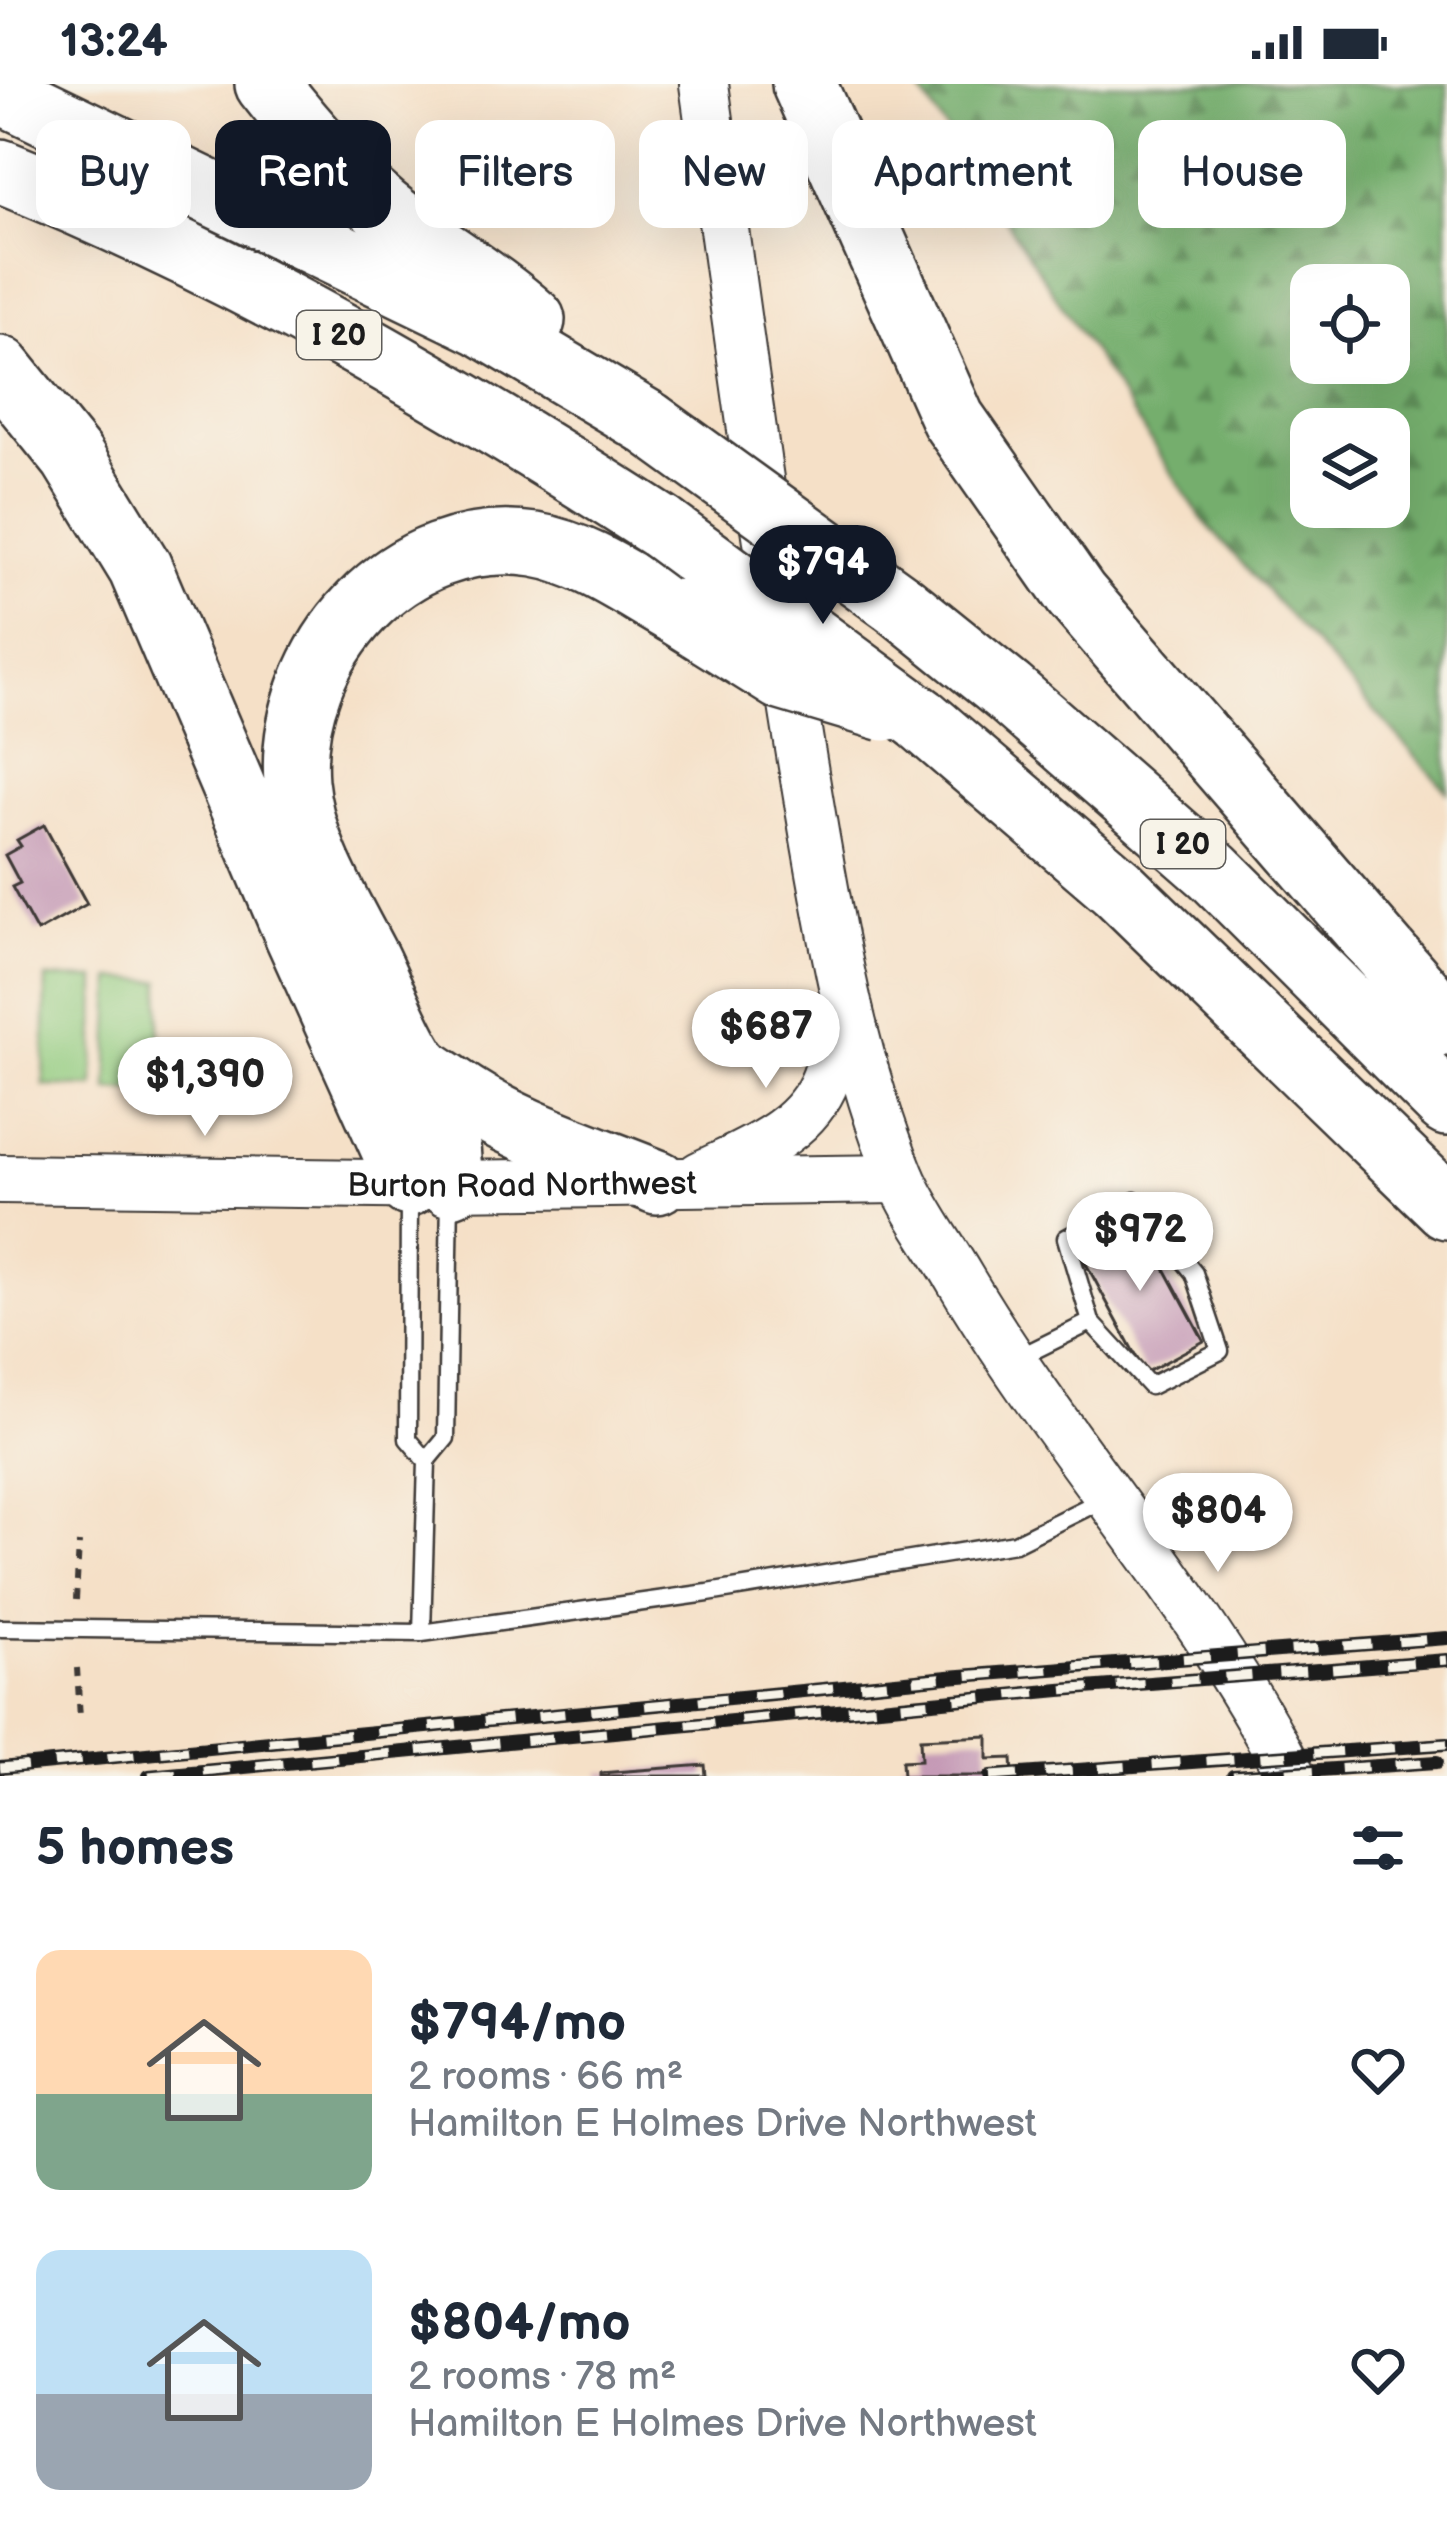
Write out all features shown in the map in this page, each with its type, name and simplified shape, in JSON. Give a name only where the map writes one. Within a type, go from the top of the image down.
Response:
[{"type":"highway","points":[[267,84],[315,146],[384,209],[499,290],[647,422]]},
{"type":"highway","points":[[804,84],[953,419],[1076,595],[1447,1024]]},
{"type":"highway","name":"I 20","points":[[0,91],[482,324],[647,422],[900,605],[1008,692],[1213,871],[1447,1104]]},
{"type":"highway","name":"I 20","points":[[0,171],[184,255],[407,371],[662,528],[921,719],[1117,887],[1447,1207]]},
{"type":"highway","points":[[0,368],[73,458],[140,568],[292,927],[430,1184]]},
{"type":"highway","points":[[430,1184],[447,1133],[421,1066],[316,860],[296,782],[302,708],[335,636],[367,599],[410,570],[456,552],[518,543],[577,557],[674,610],[781,678],[921,719]]},
{"type":"highway","points":[[421,1066],[491,1115],[672,1182]]},
{"type":"main road","points":[[704,84],[796,736],[843,997],[901,1179],[1012,1361],[1206,1630],[1257,1710],[1291,1776]]},
{"type":"main road","points":[[672,1182],[785,1133],[812,1103],[826,1077],[843,997]]},
{"type":"main road","name":"Burton Road Northwest","points":[[0,1179],[430,1184],[901,1179]]},
{"type":"lane","points":[[427,1461],[408,1439],[430,1184]]},
{"type":"lane","points":[[422,1633],[427,1461],[446,1438],[430,1184]]},
{"type":"lane","points":[[1135,1201],[1194,1273],[1220,1351],[1150,1386],[1091,1322],[1066,1238],[1135,1201]]},
{"type":"lane","points":[[1012,1361],[1091,1322]]},
{"type":"lane","points":[[0,1628],[422,1633],[1015,1544],[1110,1496]]},
{"type":"path","points":[[76,1600],[79,1543]]},
{"type":"path","points":[[77,1668],[80,1718]]},
{"type":"green space","points":[[916,84],[1447,84],[1447,791],[1202,519],[1011,228],[1114,228],[1114,120],[940,120]]},
{"type":"green space","points":[[46,978],[96,979],[94,1087],[44,1086]]},
{"type":"green space","points":[[112,979],[161,981],[158,1092],[108,1090]]},
{"type":"building","points":[[44,825],[87,904],[37,932],[12,887],[20,883],[5,855],[21,846],[17,840]]},
{"type":"building","points":[[1136,1215],[1204,1341],[1145,1373],[1077,1247]]},
{"type":"building","points":[[988,1736],[988,1759],[1012,1758],[1013,1776],[903,1776],[902,1761],[921,1760],[920,1739]]},
{"type":"building","points":[[705,1765],[706,1776],[601,1776],[601,1773]]},
{"type":"railway","points":[[0,1768],[948,1677],[1447,1638]]},
{"type":"railway","points":[[149,1776],[1060,1690],[1447,1660]]},
{"type":"railway","points":[[991,1776],[1447,1744]]},
{"type":"railway","points":[[1233,1776],[1437,1762]]}]
